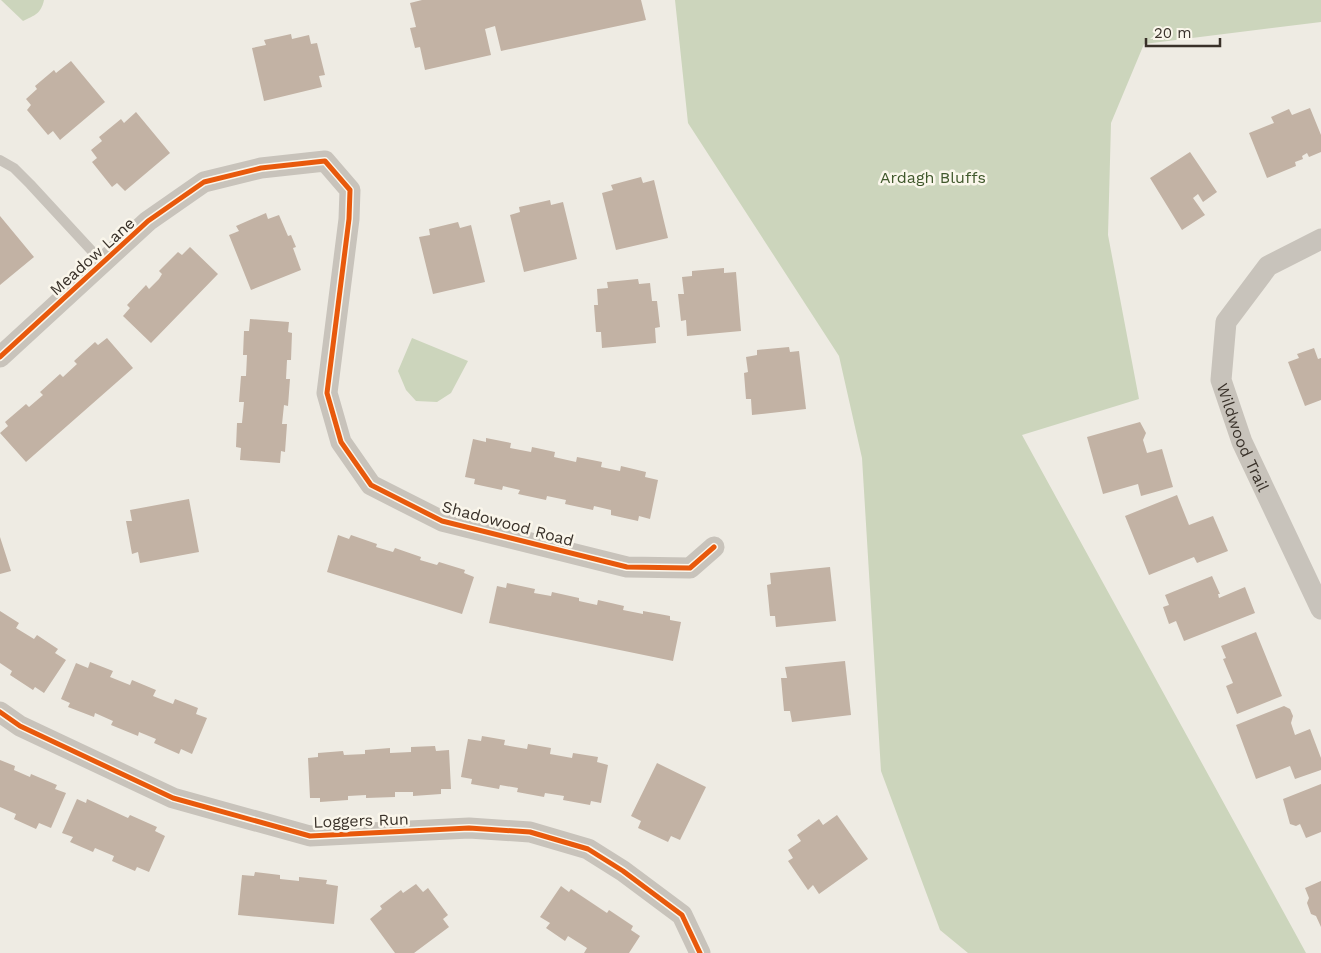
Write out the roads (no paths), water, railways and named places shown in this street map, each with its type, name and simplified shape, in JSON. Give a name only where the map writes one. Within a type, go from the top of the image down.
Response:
[{"type":"street","name":"Meadow Lane","points":[[0,357],[148,222],[204,182],[261,168],[325,161]]},
{"type":"street","name":"Shadowood Road","points":[[325,161],[350,190],[349,219],[327,393],[341,442],[371,486],[442,521],[627,567],[690,568],[714,547]]},
{"type":"street","name":"Wildwood Trail","points":[[1321,240],[1268,266],[1226,322],[1221,380],[1242,442],[1321,609]]},
{"type":"street","name":"Loggers Run","points":[[0,712],[20,726],[173,798],[310,836],[468,828],[530,832],[588,849],[623,870],[682,914],[700,953]]},
{"type":"lane","points":[[0,160],[14,168],[30,184],[103,263]]},
{"type":"park label","name":"Ardagh Bluffs","points":[[933,177]]}]
